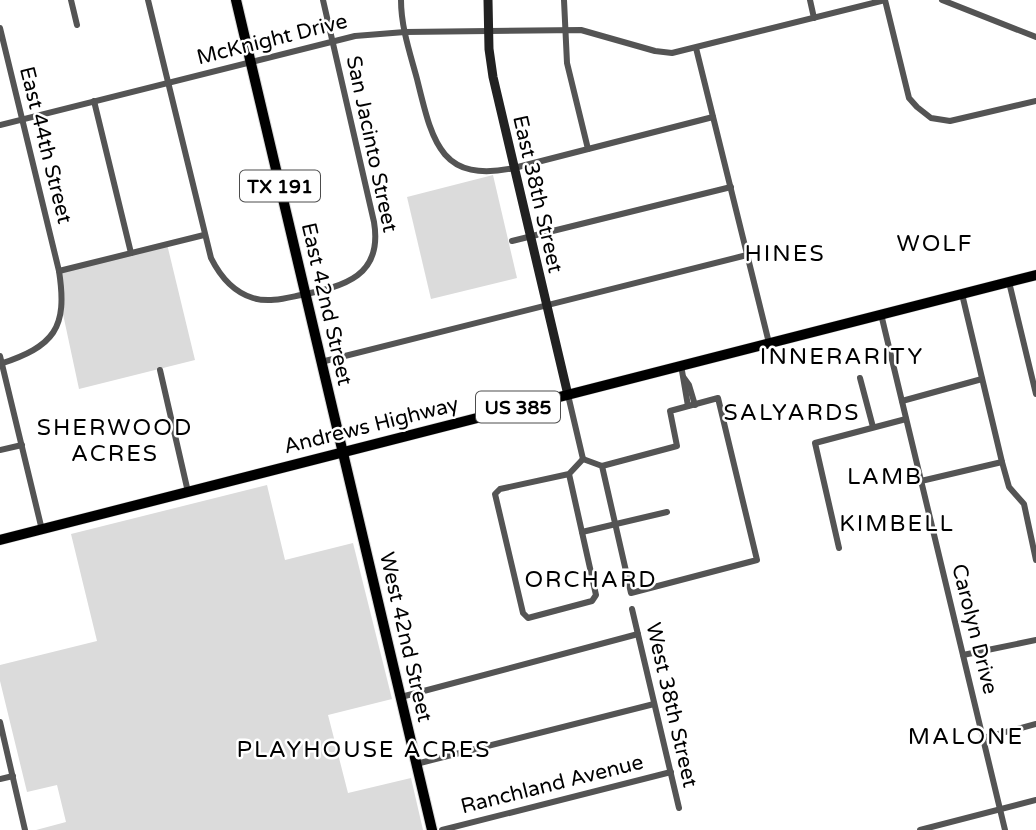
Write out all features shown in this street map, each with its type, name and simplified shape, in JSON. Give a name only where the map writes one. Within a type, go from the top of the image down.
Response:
[{"type":"highway","name":"East 42nd Street","points":[[236,0],[343,452]]},
{"type":"highway","name":"West 42nd Street","points":[[343,452],[432,830]]},
{"type":"main road","name":"Andrews Highway","points":[[0,540],[1036,275]]},
{"type":"street","points":[[71,0],[77,25]]},
{"type":"street","name":"San Jacinto Street","points":[[148,0],[204,235],[216,269],[228,283],[245,295],[259,300],[305,294],[345,284],[359,275],[372,257],[376,240],[366,183],[323,0]]},
{"type":"street","points":[[401,0],[405,32],[429,127],[440,150],[454,163],[475,171],[514,169],[713,117]]},
{"type":"street","name":"East 38th Street","points":[[488,0],[493,77],[568,395]]},
{"type":"street","points":[[564,0],[567,63],[589,149]]},
{"type":"street","points":[[810,0],[814,18]]},
{"type":"street","points":[[885,0],[909,97],[923,114],[943,121],[961,120],[1036,101]]},
{"type":"street","name":"McKnight Drive","points":[[0,125],[355,36],[405,32],[564,30],[596,33],[663,53],[696,48],[885,0]]},
{"type":"street","points":[[942,0],[1036,37]]},
{"type":"street","name":"East 44th Street","points":[[0,28],[59,271],[62,306],[53,333],[33,352],[1,361]]},
{"type":"street","points":[[696,48],[769,343]]},
{"type":"street","points":[[94,102],[131,253]]},
{"type":"street","points":[[512,241],[731,187]]},
{"type":"street","points":[[59,271],[204,235]]},
{"type":"street","points":[[321,362],[747,255]]},
{"type":"street","points":[[1009,282],[1036,394]]},
{"type":"street","points":[[961,294],[1009,487],[1024,504],[1036,560]]},
{"type":"street","name":"Carolyn Drive","points":[[881,314],[1005,830]]},
{"type":"street","points":[[1,361],[42,530]]},
{"type":"street","points":[[681,365],[683,387],[691,405]]},
{"type":"street","points":[[160,370],[188,492]]},
{"type":"street","points":[[860,378],[873,427]]},
{"type":"street","points":[[902,401],[982,379]]},
{"type":"street","points":[[568,395],[583,459]]},
{"type":"street","points":[[583,459],[602,466],[677,446],[670,411],[718,398],[757,560],[631,593],[602,466]]},
{"type":"street","points":[[839,548],[815,443],[906,419]]},
{"type":"street","points":[[0,450],[22,445]]},
{"type":"street","points":[[569,474],[596,595],[592,601],[528,618],[523,613],[495,494],[499,489],[569,474],[583,459]]},
{"type":"street","points":[[921,481],[1002,462]]},
{"type":"street","points":[[582,532],[667,512]]},
{"type":"street","name":"West 38th Street","points":[[632,609],[679,808]]},
{"type":"street","points":[[401,697],[638,634]]},
{"type":"street","points":[[963,655],[1036,640]]},
{"type":"street","points":[[416,764],[654,704]]},
{"type":"street","points":[[0,722],[25,830]]},
{"type":"street","points":[[983,738],[1036,724]]},
{"type":"street","name":"Ranchland Avenue","points":[[442,830],[671,772]]},
{"type":"street","points":[[0,779],[13,776]]},
{"type":"street","points":[[920,830],[1036,800]]},
{"type":"shaded area","points":[[493,175],[517,278],[431,299],[407,197]]},
{"type":"shaded area","points":[[167,244],[195,360],[79,389],[63,314],[59,271]]},
{"type":"shaded area","points":[[267,485],[285,560],[353,543],[392,699],[328,715],[348,793],[411,778],[423,830],[36,830],[66,822],[57,785],[27,792],[0,681],[0,665],[97,641],[71,534]]},
{"type":"district","name":"WOLF","points":[[935,243]]},
{"type":"district","name":"HINES","points":[[785,253]]},
{"type":"district","name":"INNERARITY","points":[[842,356]]},
{"type":"district","name":"SALYARDS","points":[[792,412]]},
{"type":"district","name":"SHERWOOD ACRES","points":[[115,440]]},
{"type":"district","name":"LAMB","points":[[885,476]]},
{"type":"district","name":"KIMBELL","points":[[897,523]]},
{"type":"district","name":"ORCHARD","points":[[591,579]]},
{"type":"district","name":"MALONE","points":[[966,736]]},
{"type":"district","name":"PLAYHOUSE ACRES","points":[[364,749]]}]
